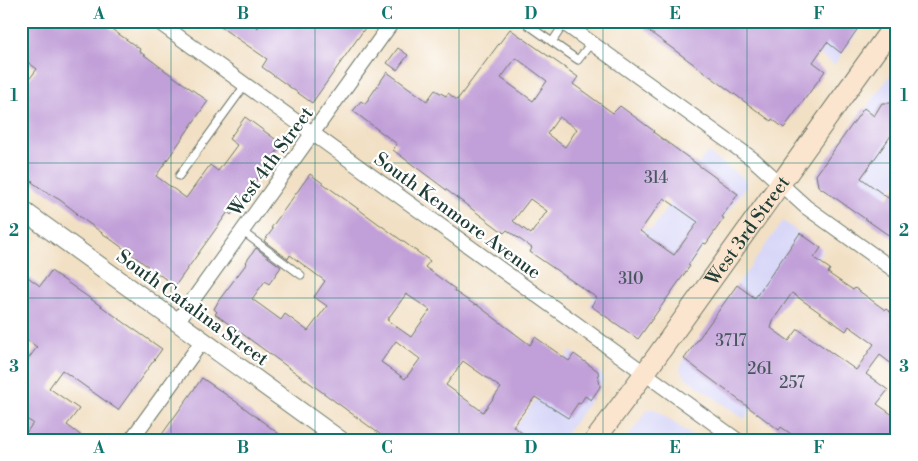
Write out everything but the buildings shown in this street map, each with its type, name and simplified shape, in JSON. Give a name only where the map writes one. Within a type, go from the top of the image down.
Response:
[{"type":"main road","name":"West 3rd Street","points":[[595,440],[897,21]]},
{"type":"street","name":"South Kenmore Avenue","points":[[157,21],[737,440]]},
{"type":"street","name":"West 4th Street","points":[[177,322],[393,21]]},
{"type":"street","points":[[562,22],[754,160],[806,207],[897,272]]},
{"type":"street","name":"South Catalina Street","points":[[21,209],[340,440]]},
{"type":"street","points":[[131,440],[203,340]]},
{"type":"lane","points":[[531,21],[528,25],[578,60],[591,43]]},
{"type":"lane","points":[[552,42],[562,22]]},
{"type":"lane","points":[[179,176],[246,84]]},
{"type":"lane","points":[[243,232],[301,276]]},
{"type":"shaded area","points":[[815,21],[866,21],[834,65],[801,41]]},
{"type":"shaded area","points":[[897,66],[897,181],[868,221],[818,186],[816,175]]},
{"type":"shaded area","points":[[707,152],[746,180],[747,185],[638,339],[590,304],[646,227],[651,230]]},
{"type":"shaded area","points":[[783,221],[823,250],[769,326],[796,347],[744,419],[685,377],[680,369],[684,359]]},
{"type":"shaded area","points":[[571,351],[601,373],[603,379],[600,387],[562,440],[489,440],[504,419],[516,427]]},
{"type":"shaded area","points":[[655,409],[698,440],[626,440],[647,410]]}]
